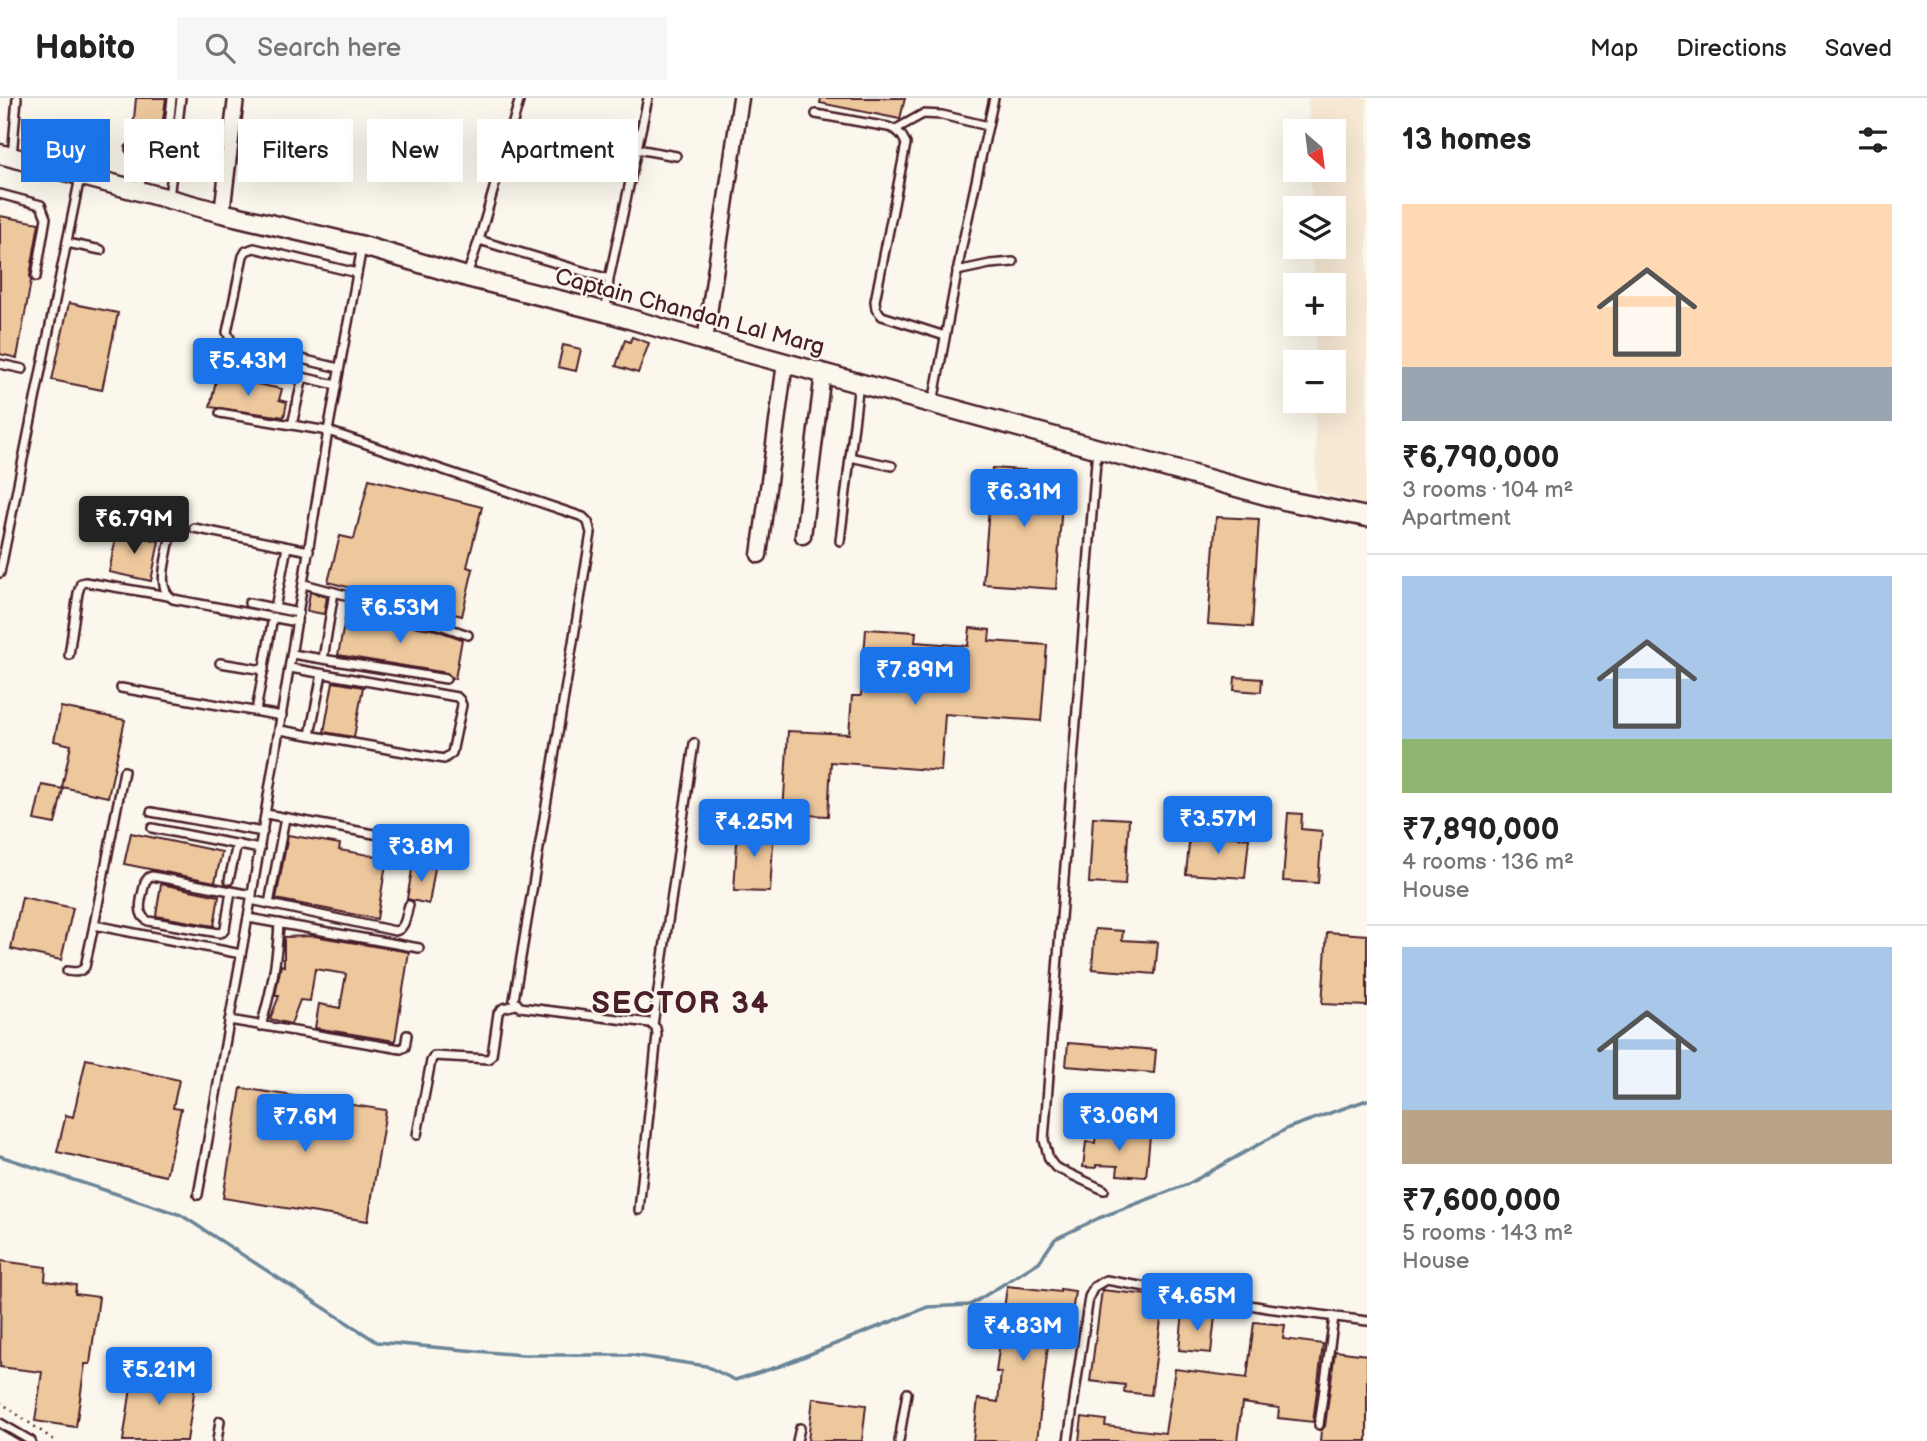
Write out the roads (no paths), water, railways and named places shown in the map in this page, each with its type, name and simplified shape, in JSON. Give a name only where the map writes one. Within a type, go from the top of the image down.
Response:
[{"type":"street","points":[[222,213],[236,98]]},
{"type":"street","points":[[705,341],[741,98]]},
{"type":"street","name":"Captain Chandan Lal Marg","points":[[100,182],[363,246],[467,277],[606,312],[1289,501],[1367,517]]},
{"type":"street","points":[[759,555],[785,363]]},
{"type":"street","points":[[803,536],[823,373]]},
{"type":"lane","points":[[6,156],[17,98]]},
{"type":"lane","points":[[170,119],[173,98]]},
{"type":"lane","points":[[178,119],[181,98]]},
{"type":"lane","points":[[467,277],[520,98]]},
{"type":"lane","points":[[638,144],[648,98]]},
{"type":"lane","points":[[933,403],[957,271],[994,98]]},
{"type":"lane","points":[[816,114],[896,129],[902,134],[906,144],[875,301],[876,309],[882,316],[945,337]]},
{"type":"lane","points":[[896,129],[923,114],[942,115],[988,126]]},
{"type":"lane","points":[[638,149],[676,156]]},
{"type":"lane","points":[[0,573],[79,182]]},
{"type":"lane","points":[[140,192],[141,182]]},
{"type":"lane","points":[[169,199],[171,182]]},
{"type":"lane","points":[[606,312],[609,279],[630,182]]},
{"type":"lane","points":[[0,194],[41,205],[45,211],[36,277]]},
{"type":"lane","points":[[479,240],[609,279]]},
{"type":"lane","points":[[66,243],[101,250]]},
{"type":"lane","points":[[198,1195],[263,832],[328,430],[363,246]]},
{"type":"lane","points":[[339,368],[235,343],[227,332],[243,256],[250,248],[357,272]]},
{"type":"lane","points":[[957,271],[1013,262]]},
{"type":"lane","points":[[0,364],[23,369]]},
{"type":"lane","points":[[256,366],[336,385]]},
{"type":"lane","points":[[292,425],[303,377]]},
{"type":"lane","points":[[840,541],[859,383]]},
{"type":"lane","points":[[220,413],[328,430],[583,517],[590,527],[514,993],[516,1005]]},
{"type":"lane","points":[[1097,448],[1044,1140],[1049,1159],[1055,1167],[1104,1190]]},
{"type":"lane","points":[[850,457],[892,466]]},
{"type":"lane","points":[[107,506],[160,518],[170,527],[162,583],[168,596]]},
{"type":"lane","points":[[194,528],[309,551]]},
{"type":"lane","points":[[275,608],[288,547]]},
{"type":"lane","points":[[69,655],[78,593],[85,582],[298,622]]},
{"type":"lane","points":[[304,584],[405,611],[468,635]]},
{"type":"lane","points":[[323,659],[334,592]]},
{"type":"lane","points":[[249,603],[299,613]]},
{"type":"lane","points":[[256,711],[273,617]]},
{"type":"lane","points":[[292,654],[446,679]]},
{"type":"lane","points":[[220,663],[264,670]]},
{"type":"lane","points":[[280,730],[444,759],[452,753],[462,705],[457,697],[290,668]]},
{"type":"lane","points":[[310,735],[321,674]]},
{"type":"lane","points":[[121,688],[282,716]]},
{"type":"lane","points":[[639,1209],[657,1035],[653,1025],[694,743]]},
{"type":"lane","points":[[67,971],[82,971],[85,967],[124,771]]},
{"type":"lane","points":[[151,812],[263,832]]},
{"type":"lane","points":[[265,814],[428,844]]},
{"type":"lane","points":[[270,904],[285,818]]},
{"type":"lane","points":[[152,828],[260,849]]},
{"type":"lane","points":[[229,880],[237,844]]},
{"type":"lane","points":[[231,891],[223,932],[148,921],[142,919],[140,914],[145,881],[152,876],[231,891],[270,904],[395,931],[403,927],[409,905]]},
{"type":"lane","points":[[248,918],[419,948]]},
{"type":"lane","points":[[261,1026],[272,989],[279,923]]},
{"type":"lane","points":[[94,925],[242,954]]},
{"type":"lane","points":[[417,1135],[434,1056],[489,1059],[492,1055],[498,1013],[503,1008],[516,1005],[653,1025]]},
{"type":"lane","points":[[229,1020],[401,1049],[405,1047],[407,1035]]},
{"type":"lane","points":[[1069,1441],[1089,1297],[1094,1287],[1106,1280],[1267,1308],[1367,1321]]},
{"type":"lane","points":[[1319,1425],[1334,1317]]},
{"type":"lane","points":[[900,1441],[907,1393]]},
{"type":"lane","points":[[218,1441],[220,1421]]},
{"type":"lane","points":[[0,1423],[31,1441]]},
{"type":"lane","points":[[797,1441],[800,1428]]},
{"type":"waterway","points":[[0,1156],[181,1215],[377,1342],[522,1355],[632,1355],[706,1366],[735,1380],[780,1366],[928,1307],[970,1305],[1039,1262],[1055,1239],[1099,1218],[1188,1184],[1288,1128],[1367,1100]]},
{"type":"district","name":"SECTOR 34","points":[[681,1003]]}]
